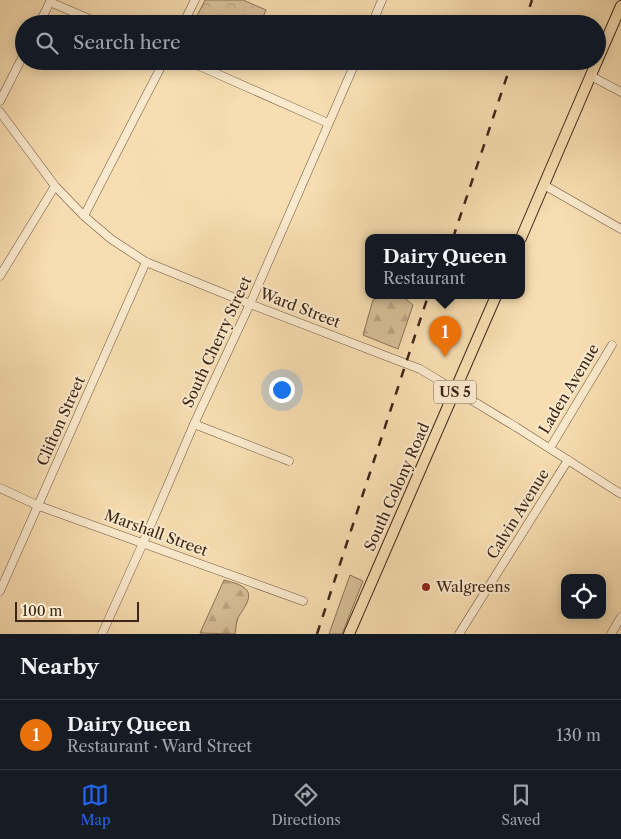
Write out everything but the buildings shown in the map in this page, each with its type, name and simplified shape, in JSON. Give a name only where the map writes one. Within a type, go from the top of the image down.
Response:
[{"type":"main road","points":[[606,41],[620,9]]},
{"type":"main road","points":[[523,234],[593,70]]},
{"type":"main road","name":"South Colony Road","points":[[349,634],[495,299]]},
{"type":"street","points":[[187,15],[194,0]]},
{"type":"street","points":[[376,15],[382,0]]},
{"type":"street","points":[[43,15],[50,1],[81,15]]},
{"type":"street","points":[[0,102],[16,70]]},
{"type":"street","points":[[84,216],[159,70]]},
{"type":"street","points":[[208,70],[328,123]]},
{"type":"street","name":"South Cherry Street","points":[[102,634],[194,424],[250,304],[352,70]]},
{"type":"street","points":[[591,76],[621,92]]},
{"type":"street","name":"Ward Street","points":[[0,112],[55,186],[84,216],[111,239],[146,262],[420,369],[550,448],[621,494]]},
{"type":"street","points":[[544,185],[621,228]]},
{"type":"street","points":[[0,276],[55,186]]},
{"type":"street","name":"Clifton Street","points":[[0,591],[146,262]]},
{"type":"street","name":"Laden Avenue","points":[[550,448],[612,345]]},
{"type":"street","points":[[194,424],[289,461]]},
{"type":"street","name":"Calvin Avenue","points":[[460,634],[568,460]]},
{"type":"street","name":"Marshall Street","points":[[0,488],[39,506],[303,601]]},
{"type":"street","points":[[611,634],[621,617]]},
{"type":"green space","points":[[205,0],[243,0],[266,10],[264,15],[198,15]]},
{"type":"green space","points":[[406,299],[413,305],[398,349],[363,335],[373,300]]},
{"type":"green space","points":[[350,575],[363,581],[342,634],[329,634]]},
{"type":"green space","points":[[224,580],[241,586],[249,594],[247,603],[237,620],[235,634],[200,633]]},
{"type":"railway","points":[[527,15],[532,0]]},
{"type":"railway","points":[[454,234],[509,70]]},
{"type":"railway","points":[[317,634],[427,299]]},
{"type":"place","name":"Dairy Queen","points":[[445,357]]},
{"type":"place","name":"Walgreens","points":[[426,587]]}]
